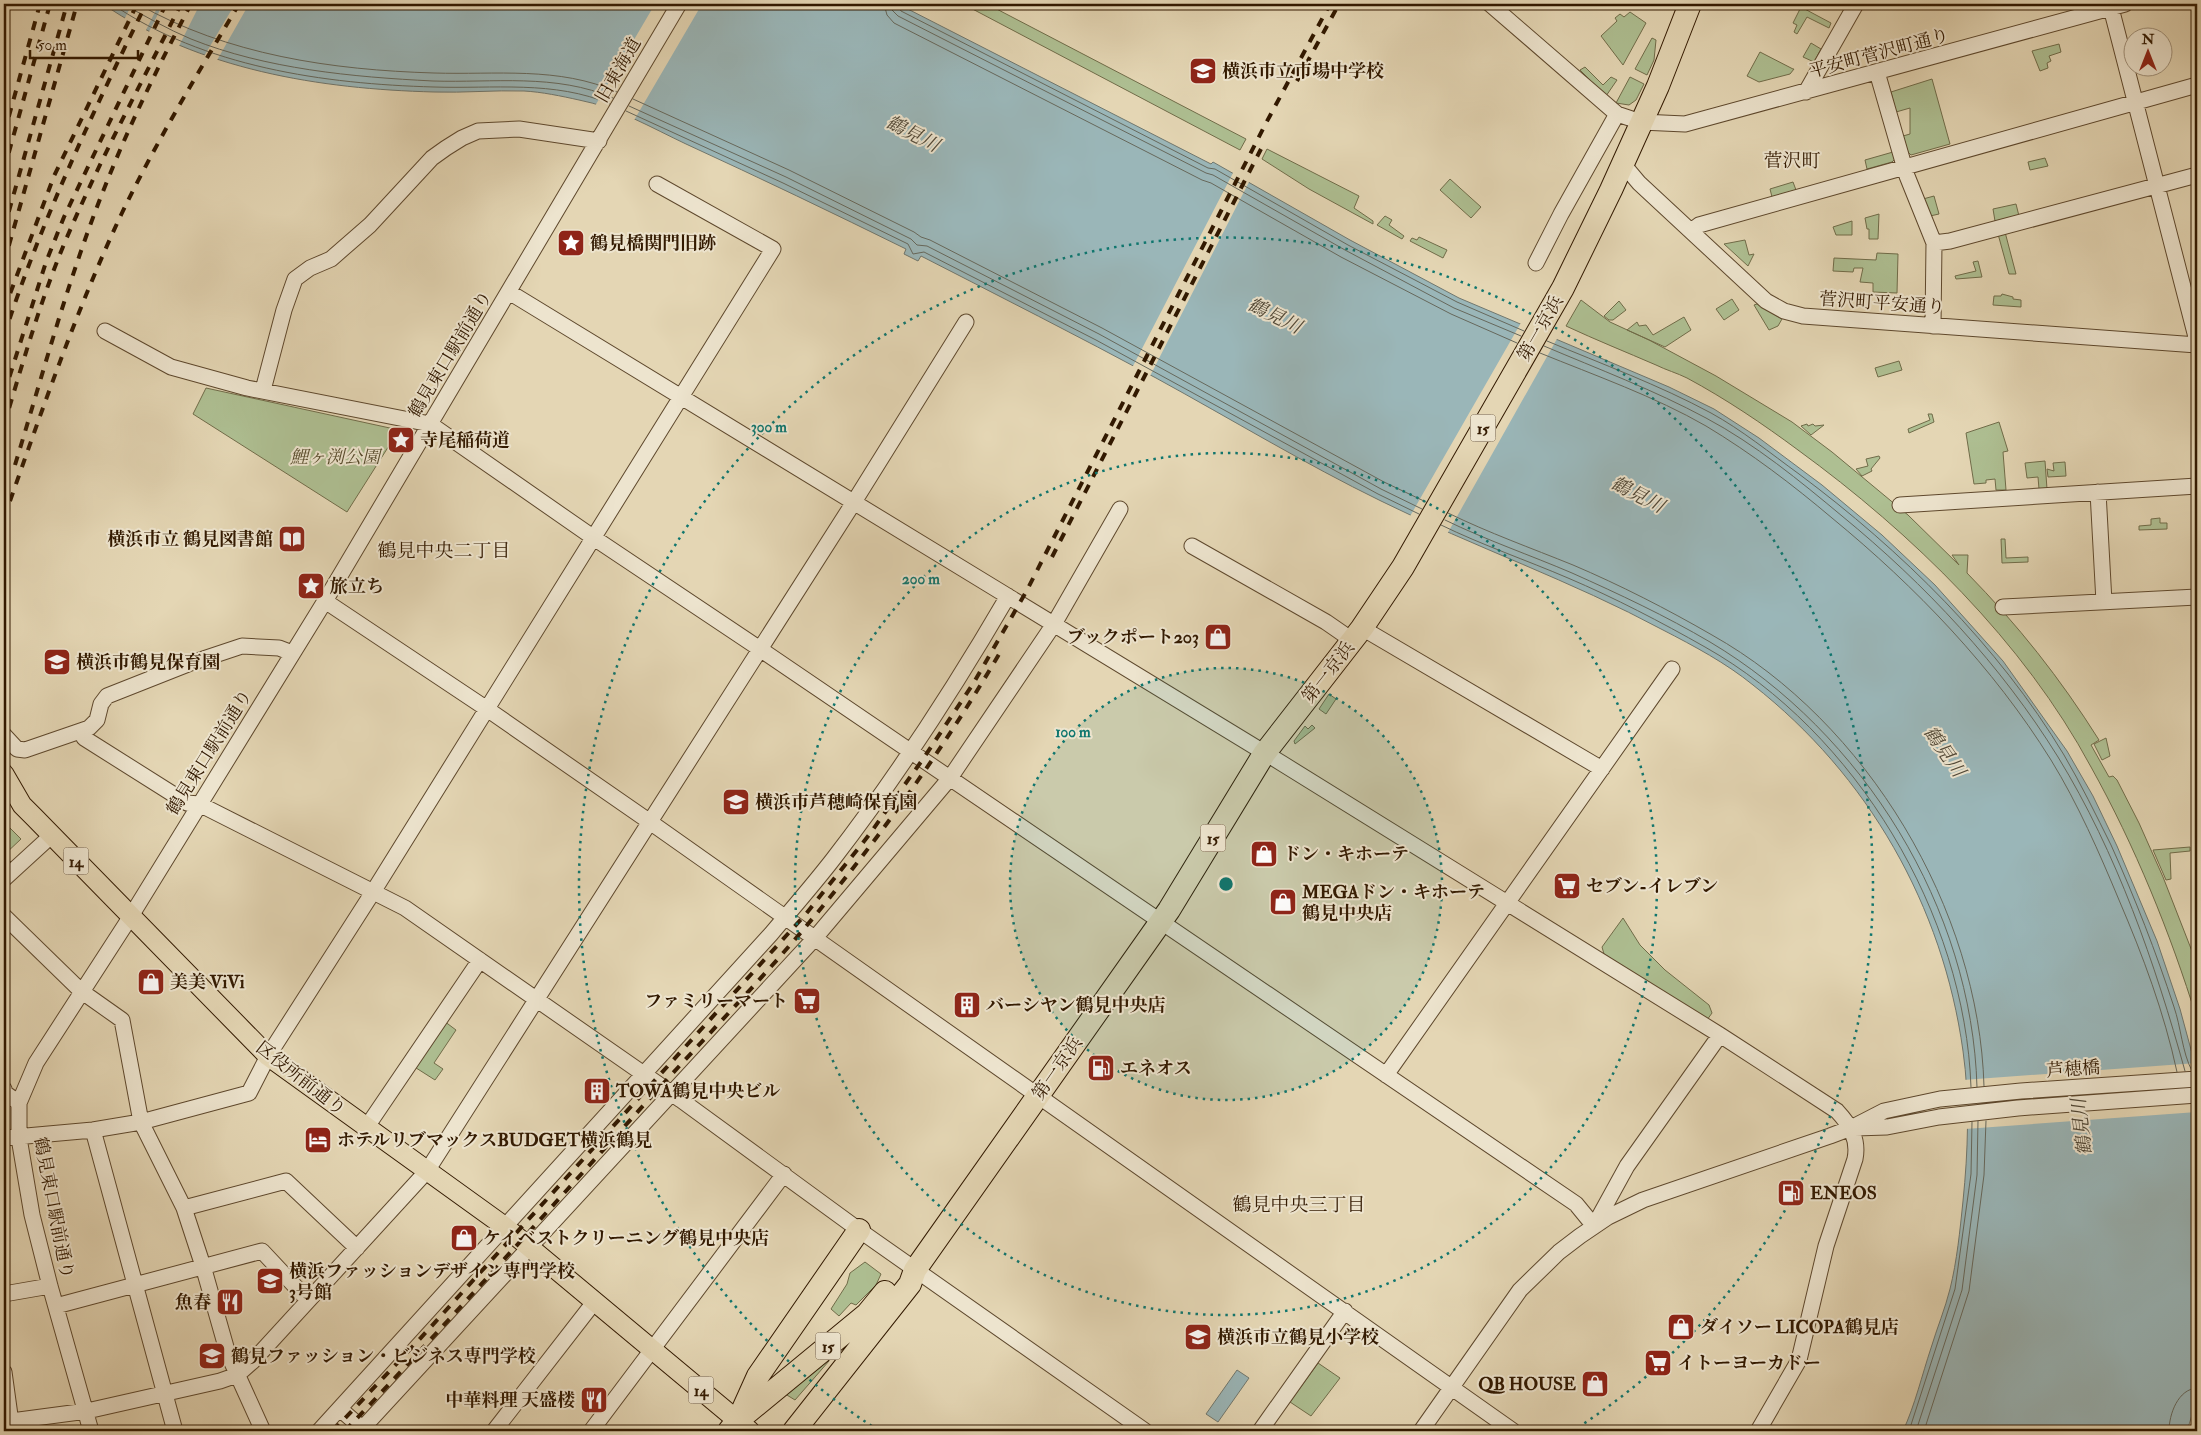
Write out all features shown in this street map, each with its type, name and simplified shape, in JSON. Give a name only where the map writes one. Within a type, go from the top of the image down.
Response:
[{"type":"highway","name":"第一京浜","points":[[1679,38],[1690,4]]},
{"type":"highway","name":"第一京浜","points":[[794,1431],[910,1284],[915,1270],[1161,920],[1264,754],[1357,634],[1403,567],[1563,288],[1623,164],[1679,38],[1699,4]]},
{"type":"highway","name":"15","points":[[739,1428],[758,1376],[859,1230]]},
{"type":"highway","name":"第一京浜","points":[[739,1428],[867,1314],[898,1276],[915,1270]]},
{"type":"main road","name":"区役所前通り","points":[[4,774],[22,805],[268,1056],[504,1226],[653,1349],[739,1428]]},
{"type":"main road","name":"区役所前通り","points":[[4,794],[22,805]]},
{"type":"street","name":"旧東海道","points":[[602,136],[679,4]]},
{"type":"street","points":[[1490,4],[1616,114],[1536,263]]},
{"type":"street","points":[[1806,92],[1856,4]]},
{"type":"street","points":[[2115,5],[2136,102],[2197,341]]},
{"type":"street","name":"平安町菅沢町通り","points":[[1616,114],[1641,122],[1685,124],[2115,5]]},
{"type":"street","points":[[1877,72],[1904,166],[1934,242],[1932,326]]},
{"type":"street","points":[[1691,231],[1699,225],[2197,85]]},
{"type":"street","points":[[263,390],[288,295],[295,279],[310,268],[331,259],[370,225],[432,158],[462,138],[478,131],[519,129],[602,136]]},
{"type":"street","name":"鶴見東口駅前通り","points":[[91,1431],[32,1215],[19,1138],[19,1104],[36,1063],[131,916],[325,600],[602,136]]},
{"type":"street","name":"菅沢町平安通り","points":[[1623,164],[1639,184],[1766,301],[1784,311],[1803,316],[2197,345]]},
{"type":"street","points":[[1934,242],[1950,241],[2197,175]]},
{"type":"street","points":[[4,1138],[92,1130],[141,1122],[249,1093],[268,1056],[594,538],[773,249],[657,184]]},
{"type":"street","points":[[509,292],[681,395],[1054,624],[1720,1035],[1837,1111],[1851,1128],[1856,1145],[1855,1159],[1826,1246],[1799,1360],[1758,1431]]},
{"type":"street","points":[[4,1372],[9,1425],[87,1411],[220,1381],[237,1375],[253,1361],[357,1248],[427,1171],[854,502],[966,322]]},
{"type":"street","points":[[105,331],[171,367],[247,388],[430,424],[594,538],[1161,920],[1576,1204],[1594,1226]]},
{"type":"street","points":[[1900,505],[2197,486]]},
{"type":"street","points":[[2098,492],[2104,602]]},
{"type":"street","points":[[340,1409],[362,1430],[815,938],[950,778],[1054,624],[1120,509]]},
{"type":"street","points":[[1192,546],[1326,622],[1357,634],[1602,769]]},
{"type":"street","points":[[319,1431],[643,1074],[784,917],[834,858],[911,752],[965,669],[1008,596]]},
{"type":"street","points":[[2003,607],[2197,597]]},
{"type":"street","points":[[325,600],[650,822],[1513,1431]]},
{"type":"street","points":[[4,735],[18,749],[25,750],[82,731],[93,725],[106,697],[154,676],[242,646],[279,648],[292,653]]},
{"type":"street","points":[[1386,1074],[1672,669]]},
{"type":"street","points":[[82,731],[84,738],[187,803],[199,804],[405,908],[538,999],[1140,1430]]},
{"type":"street","points":[[4,879],[52,836]]},
{"type":"street","points":[[4,916],[81,991],[122,1020],[141,1122],[184,1208],[228,1354],[263,1431]]},
{"type":"street","points":[[366,1128],[480,960]]},
{"type":"street","points":[[1594,1226],[1627,1166],[1720,1035]]},
{"type":"street","name":"芦穂橋","points":[[1851,1128],[1884,1111],[1951,1098],[2197,1080]]},
{"type":"street","points":[[4,1089],[5,1093],[19,1104]]},
{"type":"street","name":"芦穂橋","points":[[1851,1128],[1887,1127],[1952,1115],[2018,1108],[2197,1096]]},
{"type":"street","points":[[1421,1431],[1520,1290],[1559,1252],[1594,1226],[1617,1212],[1652,1196],[1851,1128]]},
{"type":"street","points":[[92,1130],[175,1431]]},
{"type":"street","points":[[591,1431],[784,1174]]},
{"type":"street","points":[[184,1208],[286,1181],[357,1248]]},
{"type":"street","points":[[56,1306],[262,1251],[308,1300]]},
{"type":"street","points":[[4,1294],[50,1286]]},
{"type":"street","points":[[494,1431],[595,1301]]},
{"type":"street","points":[[1260,1431],[1344,1311]]},
{"type":"green space","points":[[963,4],[987,4],[1246,139],[1240,150]]},
{"type":"green space","points":[[1801,7],[1831,23],[1829,28],[1807,17],[1797,34],[1794,32],[1797,25],[1793,23]]},
{"type":"green space","points":[[1630,12],[1646,23],[1623,65],[1601,36],[1617,21],[1615,18],[1620,14],[1624,17]]},
{"type":"green space","points":[[1652,38],[1656,40],[1654,60],[1647,75],[1635,69]]},
{"type":"green space","points":[[1811,43],[1821,49],[1814,62],[1803,57]]},
{"type":"green space","points":[[2059,44],[2061,52],[2049,56],[2051,61],[2047,63],[2048,68],[2040,71],[2032,51]]},
{"type":"green space","points":[[1760,52],[1794,69],[1790,74],[1759,82],[1747,76]]},
{"type":"green space","points":[[1585,67],[1603,85],[1611,77],[1617,80],[1606,96],[1580,70]]},
{"type":"green space","points":[[1630,77],[1644,84],[1636,100],[1629,105],[1616,103]]},
{"type":"green space","points":[[1932,79],[1950,144],[1911,155],[1908,152],[1903,136],[1910,134],[1910,108],[1896,112],[1891,92]]},
{"type":"green space","points":[[1267,149],[1359,196],[1354,208],[1373,221],[1373,224],[1309,189],[1262,159]]},
{"type":"green space","points":[[1893,152],[1895,159],[1892,162],[1867,169],[1865,160]]},
{"type":"green space","points":[[2045,158],[2048,166],[2030,170],[2028,162]]},
{"type":"green space","points":[[1450,179],[1481,207],[1471,218],[1440,190]]},
{"type":"green space","points":[[1793,182],[1796,190],[1772,197],[1770,189]]},
{"type":"green space","points":[[1934,196],[1939,214],[1930,216],[1923,199]]},
{"type":"green space","points":[[2016,204],[2019,216],[1995,221],[1993,209]]},
{"type":"green space","points":[[1879,214],[1878,239],[1869,239],[1869,229],[1867,229],[1865,218]]},
{"type":"green space","points":[[1385,216],[1392,220],[1389,225],[1404,236],[1402,239],[1377,225]]},
{"type":"green space","points":[[1852,221],[1852,235],[1836,235],[1833,227]]},
{"type":"green space","points":[[2005,232],[2016,274],[2009,274],[1998,234]]},
{"type":"green space","points":[[1419,237],[1447,250],[1443,258],[1410,241],[1412,238],[1417,240]]},
{"type":"green space","points":[[1745,240],[1749,255],[1754,254],[1748,266],[1724,244]]},
{"type":"green space","points":[[1877,253],[1898,254],[1897,293],[1873,292],[1873,283],[1860,282],[1863,268],[1854,268],[1853,272],[1833,271],[1834,258],[1876,260]]},
{"type":"green space","points":[[1978,261],[1982,277],[1956,279],[1955,276],[1976,271],[1973,262]]},
{"type":"green space","points":[[2002,294],[2021,300],[2021,307],[1993,305],[1994,296],[2001,296]]},
{"type":"green space","points":[[1732,299],[1739,310],[1724,320],[1716,309]]},
{"type":"green space","points":[[1581,300],[1610,322],[1649,340],[1716,376],[1792,422],[1832,452],[1908,515],[1959,565],[1952,555],[1968,555],[1967,573],[2004,612],[2038,653],[2099,740],[2091,745],[2109,777],[2113,776],[2117,780],[2139,823],[2163,877],[2197,964],[2197,1019],[2163,922],[2137,859],[2107,797],[2064,721],[2033,676],[1999,634],[1923,554],[1841,482],[1798,450],[1702,386],[1566,326]]},
{"type":"green space","points":[[1619,301],[1626,310],[1613,320],[1609,320],[1604,316]]},
{"type":"green space","points":[[1757,304],[1782,319],[1778,326],[1769,330],[1754,305]]},
{"type":"green space","points":[[1684,317],[1691,330],[1665,347],[1627,330],[1637,322],[1639,326],[1646,325],[1653,335]]},
{"type":"green space","points":[[1899,361],[1902,370],[1878,377],[1875,368]]},
{"type":"green space","name":"鯉ヶ渕公園","points":[[206,388],[399,430],[347,512],[193,414]]},
{"type":"green space","points":[[1928,414],[1932,414],[1934,422],[1909,433],[1908,429],[1930,420]]},
{"type":"green space","points":[[1999,422],[2008,451],[2003,452],[2006,490],[1996,490],[1995,479],[1986,480],[1986,483],[1974,484],[1966,433]]},
{"type":"green space","points":[[1807,424],[1808,426],[1813,424],[1815,426],[1824,425],[1811,435],[1801,426]]},
{"type":"green space","points":[[1879,456],[1880,458],[1871,469],[1872,471],[1862,476],[1856,469],[1868,466],[1866,459]]},
{"type":"green space","points":[[2045,461],[2047,489],[2039,489],[2038,477],[2027,478],[2025,463]]},
{"type":"green space","points":[[2065,462],[2066,476],[2048,477],[2047,469],[2054,471],[2053,463]]},
{"type":"green space","points":[[2160,518],[2160,523],[2167,523],[2167,529],[2139,530],[2139,526],[2151,525],[2151,519]]},
{"type":"green space","points":[[2001,539],[2005,539],[2006,558],[2028,557],[2028,562],[2002,563]]},
{"type":"green space","points":[[1329,694],[1336,699],[1326,714],[1319,709]]},
{"type":"green space","points":[[1312,725],[1315,728],[1295,744],[1294,741],[1305,726],[1308,729]]},
{"type":"green space","points":[[2106,738],[2110,756],[2102,760],[2094,744]]},
{"type":"green space","points":[[4,822],[21,839],[4,855]]},
{"type":"green space","points":[[2190,847],[2190,851],[2170,853],[2171,879],[2166,880],[2153,850]]},
{"type":"green space","points":[[4,855],[14,865],[4,874]]},
{"type":"green space","points":[[1623,918],[1640,945],[1665,970],[1709,1005],[1712,1013],[1707,1020],[1604,954],[1602,947]]},
{"type":"green space","points":[[444,1021],[456,1030],[434,1063],[443,1069],[435,1080],[413,1066]]},
{"type":"green space","points":[[865,1262],[881,1274],[876,1285],[856,1305],[851,1303],[839,1316],[831,1309],[847,1284],[850,1273]]},
{"type":"green space","points":[[824,1361],[829,1361],[795,1400],[782,1392]]},
{"type":"green space","points":[[1318,1363],[1340,1378],[1311,1416],[1290,1402]]},
{"type":"water","name":"鶴見川","points":[[103,4],[898,4],[1211,164],[1213,162],[1350,240],[1459,298],[1669,387],[1714,409],[1759,438],[1822,485],[1882,535],[1935,585],[2003,661],[2067,751],[2093,796],[2117,846],[2157,941],[2180,1009],[2197,1078],[2197,1399],[2187,1431],[1903,1431],[1915,1400],[1948,1296],[1955,1268],[1963,1201],[1968,1126],[1963,1051],[1953,997],[1938,945],[1918,895],[1894,847],[1865,802],[1832,760],[1794,721],[1732,669],[1629,612],[1451,534],[1353,487],[1156,378],[921,256],[918,261],[904,254],[906,249],[620,113],[593,103],[538,92],[391,90],[304,80],[262,72],[220,60],[179,45],[140,27]]},
{"type":"water","points":[[1237,1370],[1249,1378],[1218,1422],[1206,1414]]},
{"type":"pier","points":[[132,4],[159,4],[145,32],[124,20]]},
{"type":"pier","points":[[163,4],[200,4],[178,48],[148,34]]},
{"type":"pier","points":[[235,4],[249,4],[216,62],[203,58]]},
{"type":"pier","points":[[655,4],[702,4],[633,122],[595,106]]},
{"type":"pier","points":[[1234,171],[1250,180],[1149,378],[1132,368]]},
{"type":"pier","points":[[1522,321],[1558,337],[1446,536],[1409,518]]},
{"type":"pier","points":[[2197,1063],[2197,1112],[1965,1129],[1963,1080]]},
{"type":"railway","points":[[4,134],[40,4]]},
{"type":"railway","points":[[4,170],[50,4]]},
{"type":"railway","points":[[4,229],[67,4]]},
{"type":"railway","points":[[4,263],[77,4]]},
{"type":"railway","points":[[4,310],[54,176],[137,4]]},
{"type":"railway","points":[[4,336],[51,209],[146,4]]},
{"type":"railway","points":[[4,394],[46,262],[64,217],[166,4]]},
{"type":"railway","points":[[4,425],[34,325],[61,252],[124,115],[181,4]]},
{"type":"railway","points":[[15,465],[58,321],[94,214],[137,112],[191,4]]},
{"type":"railway","points":[[4,518],[73,327],[104,252],[134,188],[163,134],[239,4]]},
{"type":"railway","points":[[333,1431],[418,1341],[805,915],[869,835],[923,759],[973,684],[1026,592],[1265,125],[1330,4]]},
{"type":"railway","points":[[1297,81],[1339,4]]},
{"type":"railway","points":[[1052,557],[1261,149]]},
{"type":"railway","points":[[345,1431],[795,940],[889,821],[959,719],[1002,649]]},
{"type":"place","name":"横浜市立市場中学校","points":[[1203,71]]},
{"type":"place","name":"鶴見橋関門旧跡","points":[[571,243]]},
{"type":"place","name":"寺尾稲荷道","points":[[401,440]]},
{"type":"place","name":"横浜市立 鶴見図書館","points":[[292,539]]},
{"type":"place","name":"旅立ち","points":[[311,586]]},
{"type":"place","name":"ブックポート203","points":[[1218,637]]},
{"type":"place","name":"横浜市鶴見保育園","points":[[57,662]]},
{"type":"place","name":"横浜市芦穂崎保育園","points":[[736,802]]},
{"type":"place","name":"ドン・キホーテ","points":[[1264,854]]},
{"type":"place","name":"セブン-イレブン","points":[[1567,886]]},
{"type":"place","name":"MEGAドン・キホーテ 鶴見中央店","points":[[1283,902]]},
{"type":"place","name":"美美 ViVi","points":[[151,982]]},
{"type":"place","name":"ファミリーマート","points":[[807,1001]]},
{"type":"place","name":"バーシヤン鶴見中央店","points":[[967,1005]]},
{"type":"place","name":"エネオス","points":[[1101,1068]]},
{"type":"place","name":"TOWA鶴見中央ビル","points":[[597,1091]]},
{"type":"place","name":"ホテルリブマックスBUDGET横浜鶴見","points":[[318,1140]]},
{"type":"place","name":"ENEOS","points":[[1791,1193]]},
{"type":"place","name":"ケイベストクリーニング鶴見中央店","points":[[464,1238]]},
{"type":"place","name":"横浜ファッションデザイン専門学校 3号館","points":[[270,1281]]},
{"type":"place","name":"魚春","points":[[230,1302]]},
{"type":"place","name":"ダイソー LICOPA鶴見店","points":[[1681,1327]]},
{"type":"place","name":"横浜市立鶴見小学校","points":[[1198,1337]]},
{"type":"place","name":"鶴見ファッション・ビジネス専門学校","points":[[212,1356]]},
{"type":"place","name":"イトーヨーカドー","points":[[1658,1363]]},
{"type":"place","name":"QB HOUSE","points":[[1595,1384]]},
{"type":"place","name":"中華料理 天盛楼","points":[[594,1400]]},
{"type":"district","name":"菅沢町","points":[[1792,160]]},
{"type":"district","name":"鶴見中央二丁目","points":[[444,550]]},
{"type":"district","name":"鶴見中央三丁目","points":[[1299,1204]]}]
